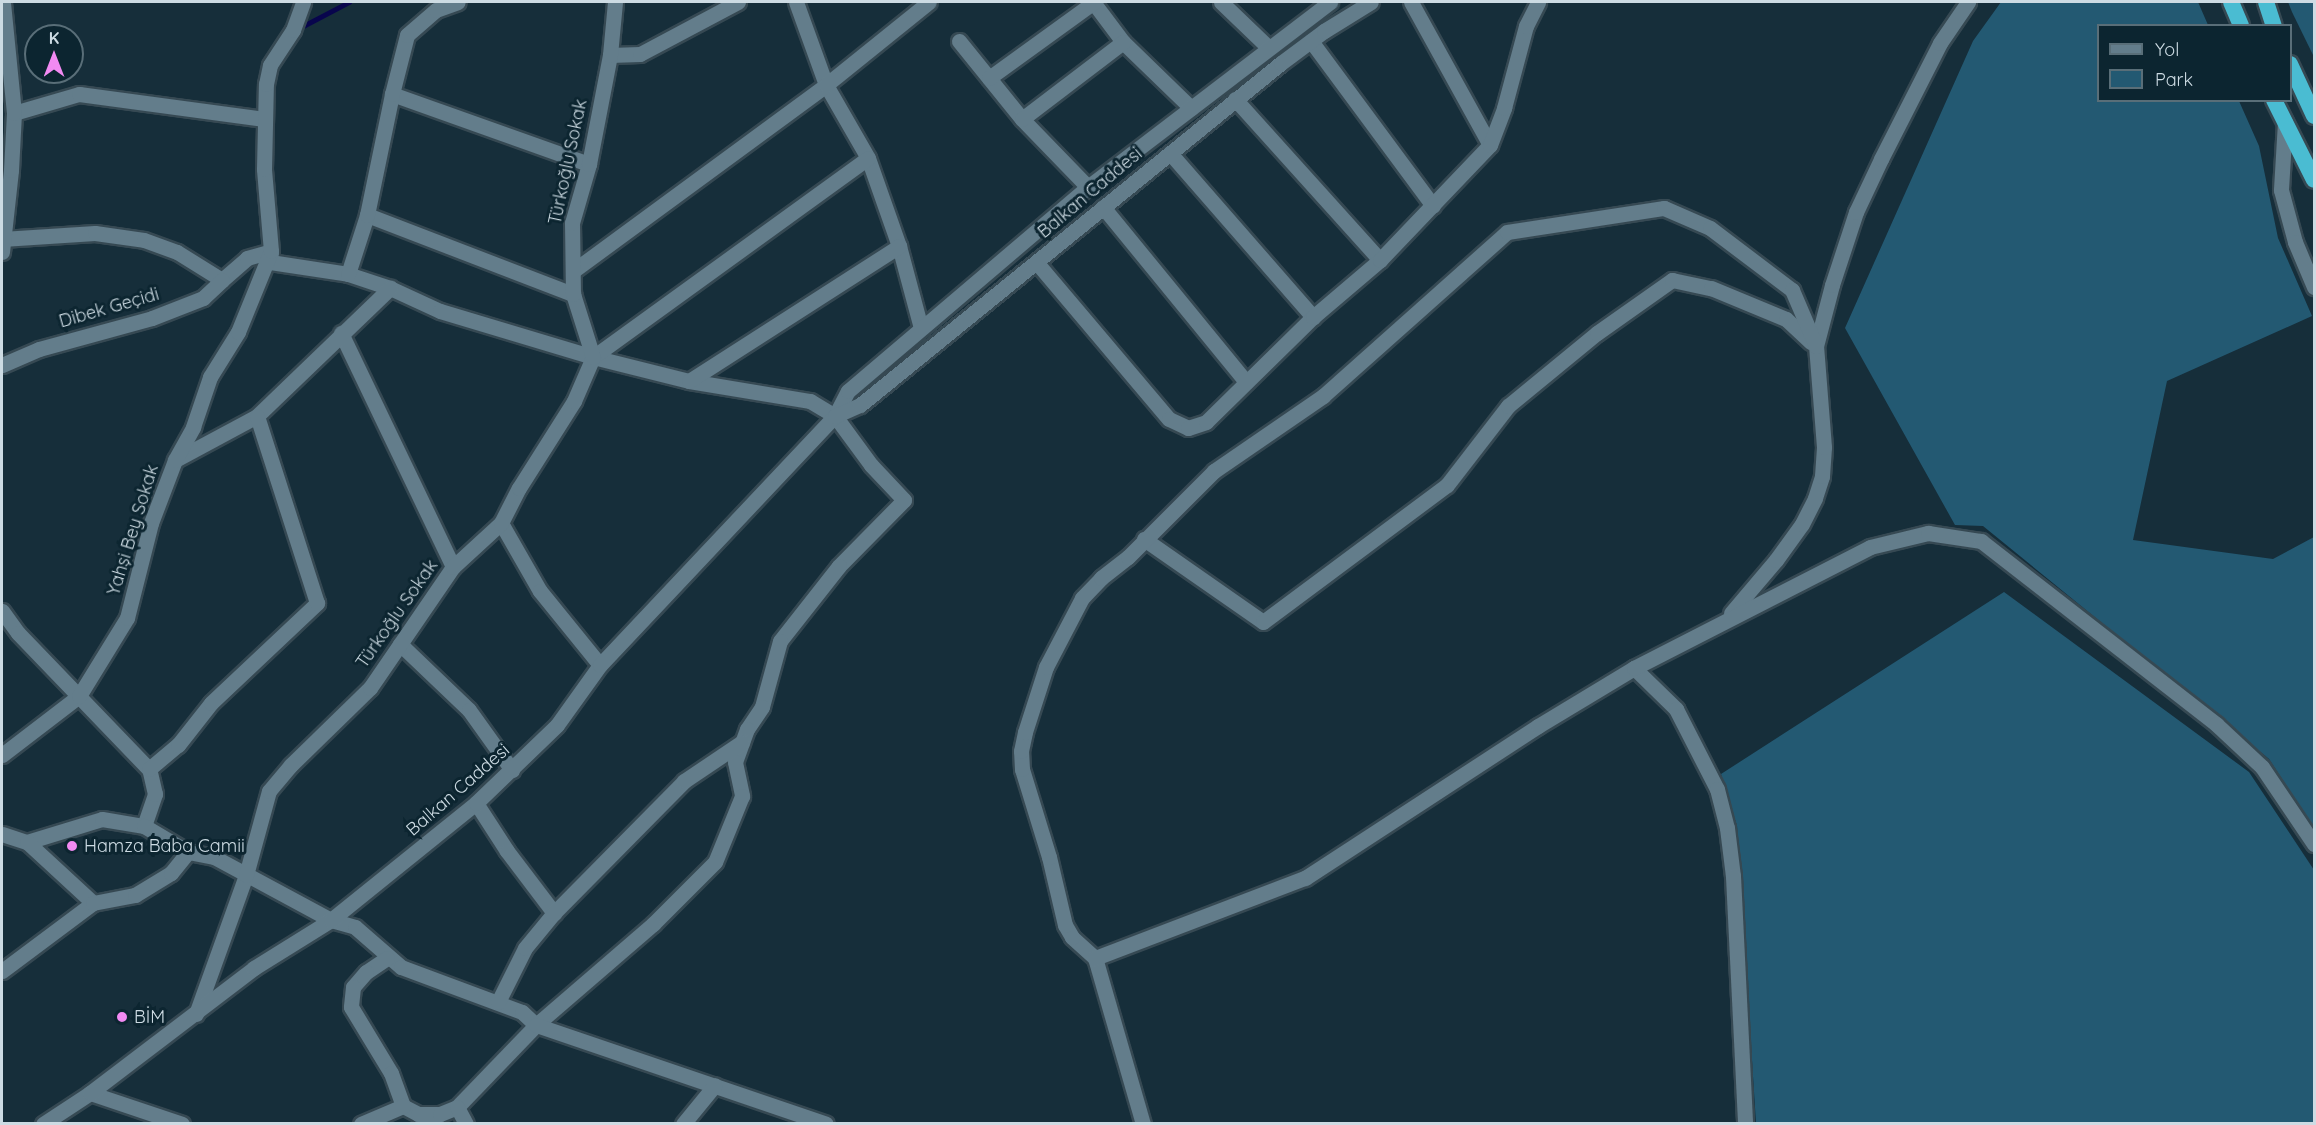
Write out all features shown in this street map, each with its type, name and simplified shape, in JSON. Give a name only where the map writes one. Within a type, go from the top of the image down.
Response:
[{"type":"highway","points":[[2231,2],[2240,24]]},
{"type":"highway","points":[[2265,2],[2273,24]]},
{"type":"highway","points":[[2292,68],[2314,116]]},
{"type":"highway","points":[[2275,102],[2314,180]]},
{"type":"street","points":[[3,2],[4,40],[14,113],[2,243],[95,233],[144,240],[177,252],[222,280]]},
{"type":"street","points":[[303,2],[293,30],[270,64],[264,119],[264,169],[270,262],[348,274],[390,288],[440,311],[593,357],[689,381],[810,401],[835,416],[871,465],[904,500],[839,566],[780,641],[762,707],[747,729],[735,762],[742,796],[716,862],[653,924],[536,1025],[458,1107],[440,1114],[418,1113],[403,1106],[391,1073],[351,1007],[353,987],[366,972],[387,958]]},
{"type":"street","points":[[348,274],[368,215],[392,94],[407,34],[436,10],[458,2]]},
{"type":"street","name":"Türkoğlu Sokak","points":[[196,1014],[246,875],[269,791],[291,765],[370,688],[453,567],[501,523],[519,488],[574,401],[593,357],[573,294],[572,223],[589,164],[610,56],[615,2]]},
{"type":"street","points":[[610,56],[640,54],[738,2]]},
{"type":"street","points":[[796,2],[826,85],[868,158],[899,246],[921,328]]},
{"type":"street","points":[[573,271],[826,85],[929,2]]},
{"type":"street","points":[[989,78],[1094,2],[1123,42],[1191,108]]},
{"type":"street","points":[[1221,2],[1268,47]]},
{"type":"street","name":"Balkan Caddesi","points":[[835,416],[860,405],[1235,99],[1311,40],[1371,2]]},
{"type":"street","points":[[1411,2],[1490,145]]},
{"type":"street","points":[[1037,262],[1169,419],[1188,428],[1206,422],[1313,317],[1380,260],[1490,145],[1504,108],[1526,26],[1538,2]]},
{"type":"street","points":[[1816,346],[1856,212],[1940,43],[1968,2]]},
{"type":"street","name":"Balkan Caddesi","points":[[43,1124],[90,1093],[254,968],[331,920],[476,803],[557,725],[600,665],[835,416],[848,391],[1030,239],[1088,187],[1321,4]]},
{"type":"street","points":[[1311,40],[1433,206]]},
{"type":"street","points":[[959,41],[1022,119],[1088,187],[1246,382]]},
{"type":"street","points":[[1022,119],[1123,42]]},
{"type":"street","points":[[14,113],[79,94],[264,119]]},
{"type":"street","points":[[392,94],[589,164]]},
{"type":"street","points":[[1235,99],[1380,260]]},
{"type":"street","points":[[2285,122],[2281,190],[2295,242],[2314,287]]},
{"type":"street","points":[[1170,153],[1313,317]]},
{"type":"street","points":[[593,357],[868,158]]},
{"type":"street","points":[[1143,1124],[1095,958],[1072,937],[1065,925],[1049,857],[1025,782],[1021,751],[1046,667],[1082,598],[1101,578],[1128,557],[1214,471],[1323,396],[1507,232],[1664,208],[1710,228],[1792,290],[1816,346],[1824,447],[1822,476],[1815,498],[1802,524],[1776,560],[1726,619]]},
{"type":"street","points":[[368,215],[573,294]]},
{"type":"street","points":[[689,381],[899,246]]},
{"type":"street","name":"Dibek Geçidi","points":[[2,365],[39,349],[152,318],[203,298],[247,258],[271,251]]},
{"type":"street","name":"Yahşi Bey Sokak","points":[[2,755],[79,696],[128,618],[151,523],[175,460],[193,428],[210,377],[238,332],[271,251]]},
{"type":"street","points":[[1144,539],[1263,622],[1447,485],[1508,406],[1597,333],[1672,280],[1711,288],[1786,319],[1816,346]]},
{"type":"street","points":[[175,460],[257,416],[390,288]]},
{"type":"street","points":[[341,333],[453,567]]},
{"type":"street","points":[[149,769],[178,745],[211,703],[317,603],[257,416]]},
{"type":"street","points":[[501,523],[540,591],[600,665]]},
{"type":"street","points":[[1095,958],[1305,878],[1538,726],[1634,668],[1870,547],[1928,532],[1981,541],[2223,731],[2262,767],[2314,844]]},
{"type":"street","points":[[2,612],[18,633],[149,769],[154,794],[144,826]]},
{"type":"street","points":[[400,644],[470,710],[512,770]]},
{"type":"street","points":[[1634,668],[1676,709],[1717,789],[1727,828],[1733,876],[1745,1124]]},
{"type":"street","points":[[498,1002],[525,948],[554,913],[684,781],[742,742]]},
{"type":"street","points":[[476,803],[507,851],[554,913]]},
{"type":"street","points":[[27,842],[102,819],[144,826],[188,852],[214,857],[331,920],[356,927],[387,958],[401,967],[522,1012],[536,1025],[715,1084],[826,1124]]},
{"type":"street","points":[[2,834],[27,842],[93,903]]},
{"type":"street","points":[[2,971],[93,903],[135,895],[171,873],[188,852]]},
{"type":"street","points":[[683,1124],[715,1084]]},
{"type":"street","points":[[90,1093],[182,1124]]},
{"type":"street","points":[[361,1124],[403,1106]]},
{"type":"street","points":[[458,1107],[466,1124]]},
{"type":"green space","points":[[2001,2],[2198,2],[2208,24],[2097,24],[2097,102],[2239,102],[2259,146],[2278,238],[2312,316],[2167,381],[2133,540],[2273,559],[2314,537],[2314,828],[2269,759],[1983,526],[1955,525],[1845,328],[1973,41]]},
{"type":"green space","points":[[2288,2],[2314,2],[2314,57],[2292,12]]},
{"type":"green space","points":[[2004,592],[2249,772],[2314,870],[2314,1123],[1756,1123],[1737,826],[1721,774]]},
{"type":"waterway","points":[[303,26],[349,2]]},
{"type":"place","name":"Hamza Baba Camii","points":[[72,846]]},
{"type":"place","name":"BİM","points":[[122,1017]]}]
